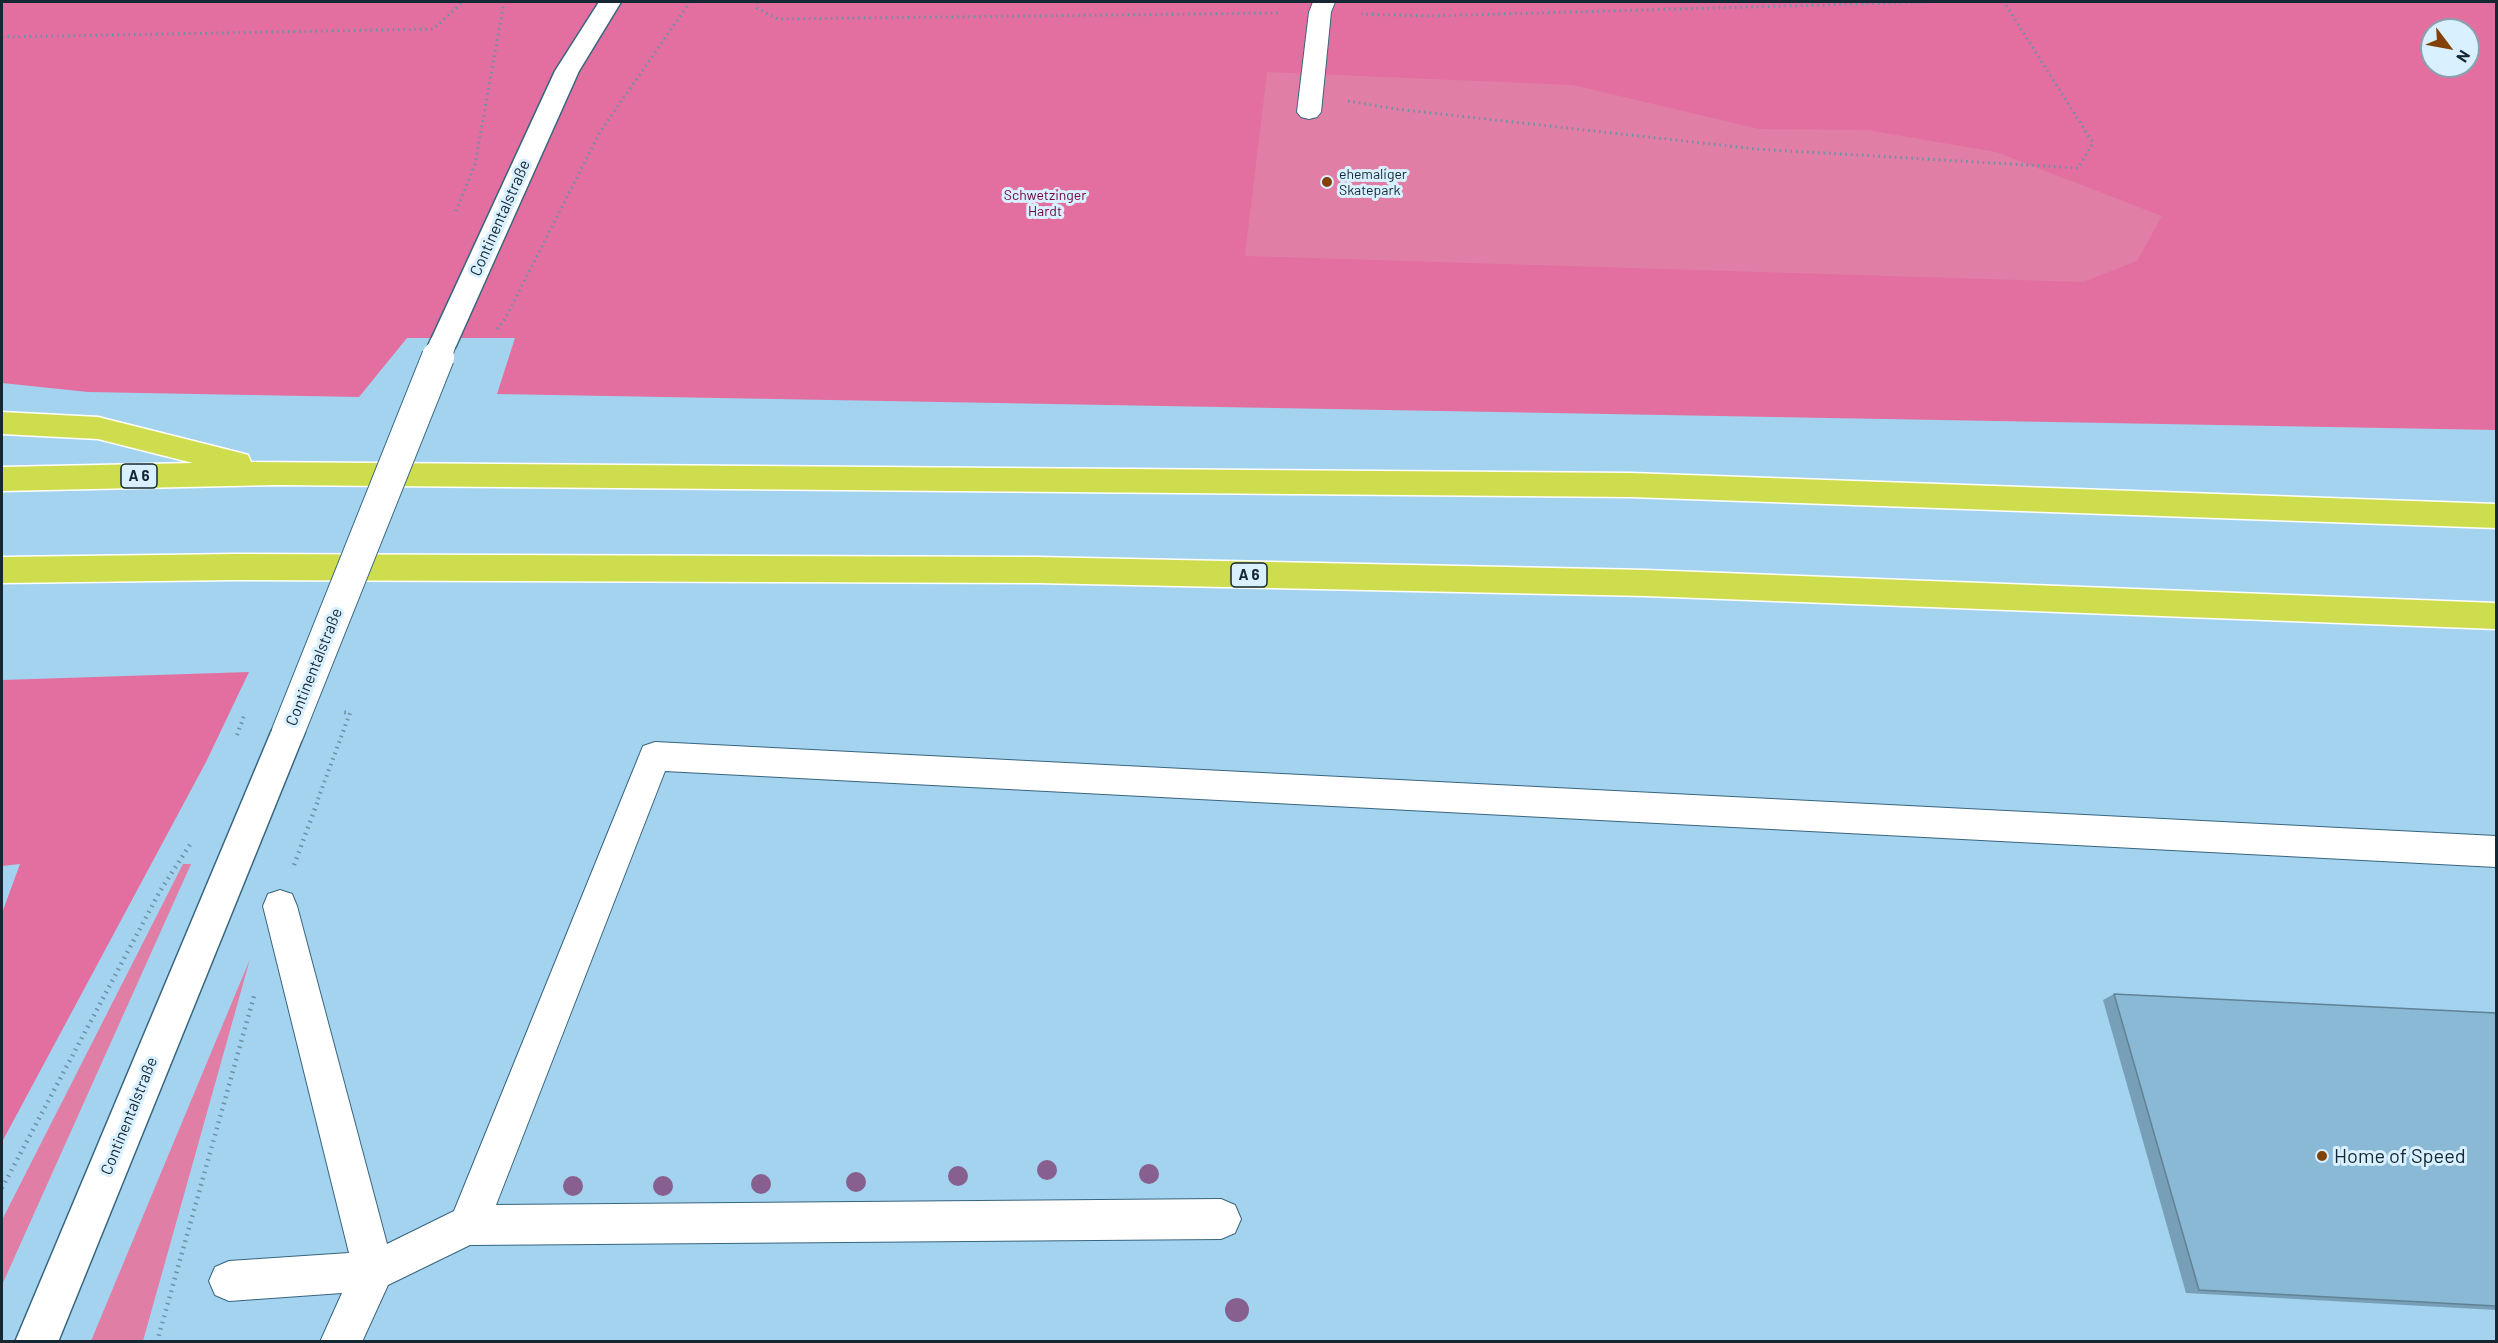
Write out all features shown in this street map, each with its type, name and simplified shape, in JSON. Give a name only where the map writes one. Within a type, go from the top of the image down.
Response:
[{"type":"highway","points":[[2,423],[98,428],[276,473]]},
{"type":"highway","name":"A 6","points":[[2,479],[276,473],[1631,485],[2496,516]]},
{"type":"highway","name":"A 6","points":[[2,570],[260,567],[1037,570],[1646,583],[2496,616]]},
{"type":"street","name":"Continentalstraße","points":[[36,1341],[288,732],[442,346],[567,71],[610,2]]},
{"type":"lane","points":[[1310,103],[1322,7]]},
{"type":"lane","points":[[468,1224],[655,756],[2496,852]]},
{"type":"lane","points":[[280,906],[374,1271],[340,1341]]},
{"type":"lane","points":[[229,1281],[374,1271],[468,1224],[1221,1219]]},
{"type":"path","points":[[2,37],[433,29],[463,2]]},
{"type":"path","points":[[454,217],[475,164],[504,2]]},
{"type":"path","points":[[490,336],[505,319],[600,132],[690,2]]},
{"type":"path","points":[[757,2],[757,8],[778,19],[1322,7],[1429,16],[1927,2]]},
{"type":"path","points":[[1310,103],[1396,109],[1756,149],[2078,168],[2093,143],[2004,2]]},
{"type":"path","points":[[280,906],[350,712],[338,712]]},
{"type":"path","points":[[2,1188],[160,891],[194,839]]},
{"type":"path","points":[[157,1341],[257,986]]},
{"type":"green space","name":"Schwetzinger Hardt","points":[[2,2],[2496,2],[2496,430],[497,394],[515,338],[407,338],[359,397],[88,392],[2,383]],"holes":[[[1267,72],[1573,85],[1759,129],[1867,130],[1996,152],[2162,216],[2137,261],[2083,282],[1245,256]]]},
{"type":"green space","points":[[790,2],[2235,2],[2424,281],[640,295]]},
{"type":"green space","points":[[249,672],[206,762],[2,1142],[2,913],[20,864],[2,866],[2,680]]},
{"type":"green space","points":[[183,864],[191,864],[2,1285],[2,1220]]},
{"type":"green space","points":[[250,959],[143,1341],[91,1341]]},
{"type":"building","name":"Home of Speed","points":[[2114,994],[2496,1013],[2496,1306],[2199,1290]]},
{"type":"place","name":"ehemaliger Skatepark","points":[[1327,182]]},
{"type":"place","name":"Home of Speed","points":[[2322,1156]]}]
